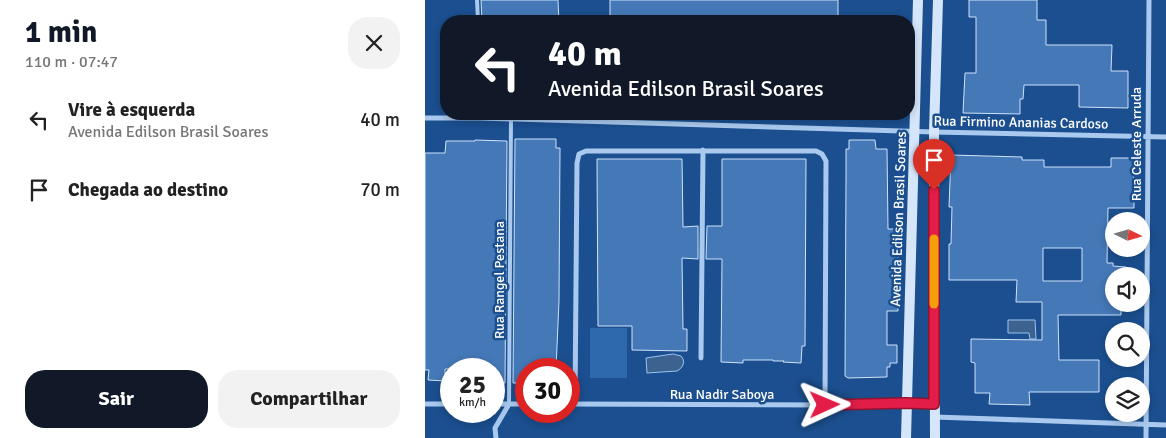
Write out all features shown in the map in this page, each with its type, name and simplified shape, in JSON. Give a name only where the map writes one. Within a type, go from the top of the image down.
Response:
[{"type":"main road","name":"Avenida Edilson Brasil Soares","points":[[915,87],[917,0]]},
{"type":"main road","points":[[935,438],[934,132],[938,0]]},
{"type":"main road","name":"Avenida Edilson Brasil Soares","points":[[906,438],[914,120]]},
{"type":"street","name":"Rua Celeste Arruda","points":[[1146,438],[1149,0]]},
{"type":"street","name":"Rua Firmino Ananias Cardoso","points":[[425,118],[440,117]]},
{"type":"street","name":"Rua Firmino Ananias Cardoso","points":[[578,120],[934,132],[1166,137]]},
{"type":"street","points":[[701,358],[703,150]]},
{"type":"street","points":[[575,358],[577,163],[579,154],[586,151],[816,151],[822,154],[826,161],[825,405]]},
{"type":"street","points":[[425,404],[440,404]]},
{"type":"street","points":[[505,404],[515,404]]},
{"type":"street","name":"Rua Rangel Pestana","points":[[495,438],[495,428],[509,404]]},
{"type":"street","name":"Rua Nadir Saboya","points":[[580,404],[934,404]]},
{"type":"street","points":[[935,417],[1166,425]]},
{"type":"lane","points":[[477,0],[477,15]]},
{"type":"lane","name":"Rua Rangel Pestana","points":[[509,404],[511,120]]},
{"type":"shaded area","points":[[1008,320],[1035,320],[1036,339],[1030,339],[1029,333],[1008,333]]},
{"type":"shaded area","points":[[590,328],[627,328],[627,378],[590,378]]},
{"type":"shaded area","points":[[673,354],[681,356],[683,360],[679,370],[647,373],[646,358]]},
{"type":"building","points":[[481,0],[558,0],[559,15],[482,15]]},
{"type":"building","points":[[610,0],[838,0],[838,15],[610,15]]},
{"type":"building","points":[[969,0],[1037,0],[1037,20],[1046,20],[1046,45],[1112,45],[1111,71],[1128,71],[1128,108],[1079,107],[1079,85],[1024,85],[1023,99],[1020,99],[1020,114],[963,113],[965,73],[976,73],[976,17],[969,17]]},
{"type":"building","points":[[515,139],[556,139],[556,148],[560,148],[559,301],[556,358],[515,358],[515,383],[513,383]]},
{"type":"building","points":[[849,140],[875,140],[876,149],[887,149],[888,229],[898,229],[898,311],[887,311],[887,345],[897,345],[897,363],[890,363],[890,367],[887,367],[887,377],[848,378],[845,376],[846,149],[849,149]]},
{"type":"building","points":[[446,141],[507,141],[505,383],[505,358],[440,358],[440,381],[428,380],[429,370],[425,370],[425,153],[445,153]]},
{"type":"building","points":[[951,155],[1022,157],[1022,160],[1044,160],[1044,167],[1111,167],[1111,158],[1134,158],[1134,208],[1108,208],[1108,212],[1105,212],[1105,258],[1107,258],[1107,263],[1113,263],[1113,266],[1126,267],[1105,267],[1105,312],[1121,312],[1121,315],[1058,315],[1059,360],[1099,360],[1099,392],[1029,392],[1030,405],[989,404],[990,393],[975,393],[975,363],[971,362],[971,339],[1042,340],[1042,302],[1016,302],[1017,280],[949,280],[952,207],[949,207]],"holes":[[[1043,248],[1082,248],[1082,281],[1043,281]]]},
{"type":"building","points":[[597,159],[682,159],[683,227],[698,226],[698,259],[682,258],[683,329],[687,329],[687,351],[632,350],[632,326],[598,326]]},
{"type":"building","points":[[722,159],[806,159],[805,346],[802,346],[801,363],[773,360],[743,360],[743,363],[721,362],[722,259],[706,259],[707,226],[722,226]]},
{"type":"slow traffic","points":[[934,239],[934,304]]},
{"type":"route","points":[[825,405],[934,404],[934,190]]}]
